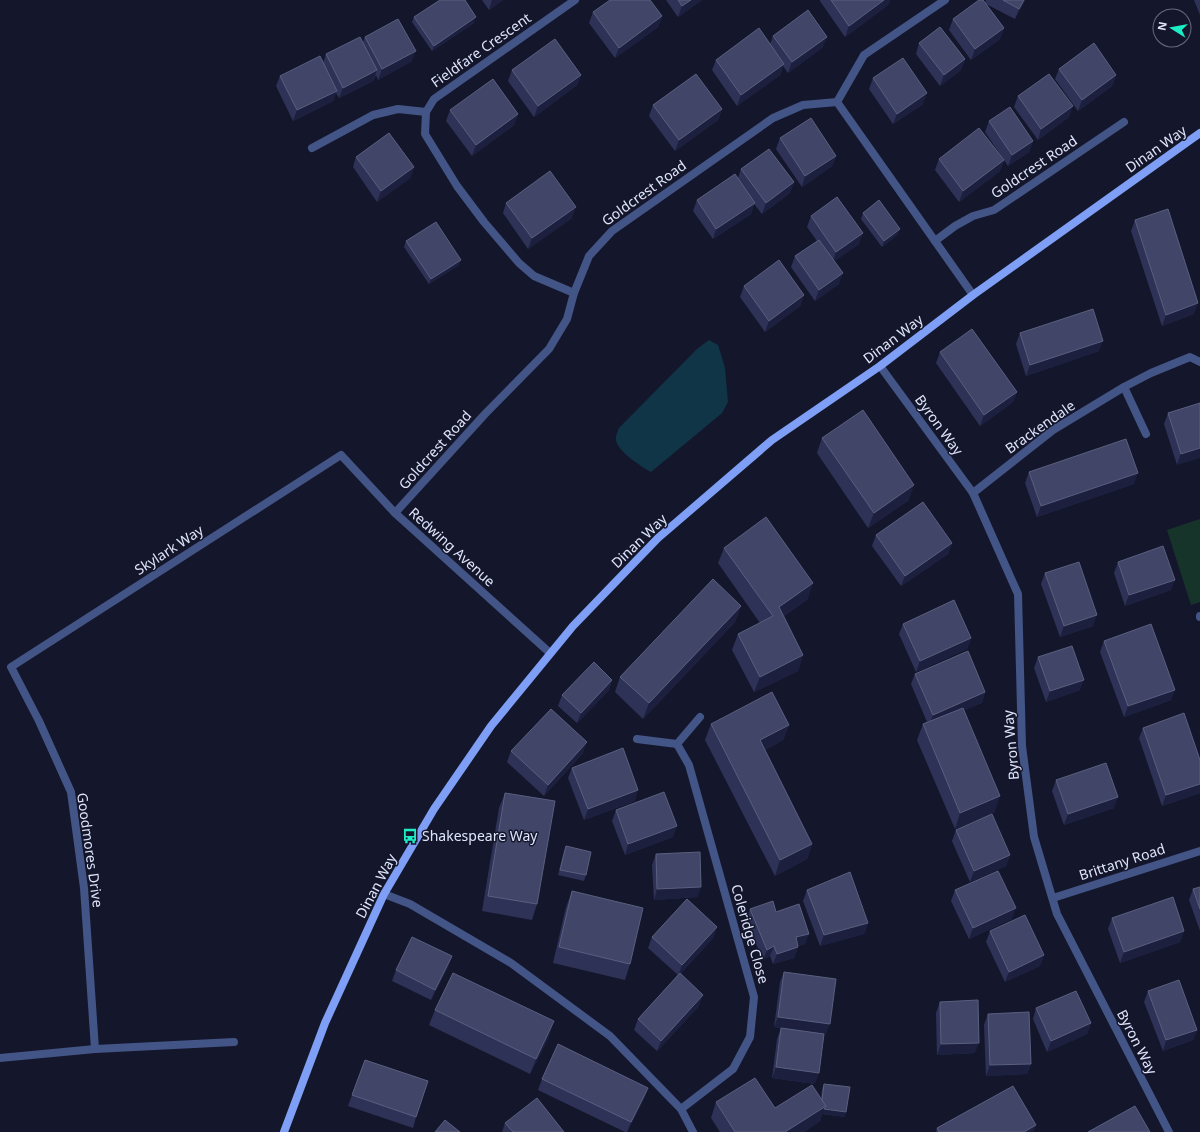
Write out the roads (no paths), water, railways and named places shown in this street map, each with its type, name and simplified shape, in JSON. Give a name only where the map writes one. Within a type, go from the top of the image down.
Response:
[{"type":"street","name":"Fieldfare Crescent","points":[[426,112],[434,99],[575,0]]},
{"type":"street","points":[[945,0],[864,55],[837,102],[973,295]]},
{"type":"street","name":"Goldcrest Road","points":[[395,513],[485,414],[549,348],[567,319],[574,292],[589,256],[612,231],[773,118],[803,105],[837,102]]},
{"type":"street","points":[[312,148],[373,115],[398,109],[426,112],[425,134],[457,186],[484,222],[519,263],[534,276],[574,292]]},
{"type":"street","name":"Goldcrest Road","points":[[935,241],[973,216],[994,210],[1124,122]]},
{"type":"street","name":"Dinan Way","points":[[284,1132],[324,1023],[384,894],[434,809],[491,726],[550,653],[574,626],[658,538],[772,440],[880,366],[973,295],[1200,133]]},
{"type":"street","name":"Brackendale","points":[[973,493],[1053,430],[1124,387],[1151,373],[1190,357],[1200,362]]},
{"type":"street","name":"Byron Way","points":[[880,366],[973,493],[1018,594],[1022,746],[1034,836],[1057,914],[1169,1132]]},
{"type":"street","points":[[1124,387],[1146,434]]},
{"type":"street","name":"Redwing Avenue","points":[[341,455],[395,513],[550,653]]},
{"type":"street","name":"Skylark Way","points":[[11,667],[341,455]]},
{"type":"street","name":"Goodmores Drive","points":[[11,667],[39,721],[71,792],[84,888],[95,1049]]},
{"type":"street","points":[[637,739],[677,744],[700,717]]},
{"type":"street","name":"Coleridge Close","points":[[677,744],[689,765],[754,997],[750,1037],[733,1069],[681,1109]]},
{"type":"street","name":"Brittany Road","points":[[1052,898],[1200,851]]},
{"type":"street","points":[[384,894],[410,904],[511,963],[610,1036],[681,1109],[693,1132]]},
{"type":"street","points":[[0,1058],[95,1049],[234,1042]]},
{"type":"water","points":[[709,340],[718,345],[725,368],[728,402],[722,413],[651,472],[625,454],[617,444],[616,436],[619,428],[697,349]]},
{"type":"place","name":"Shakespeare Way","points":[[410,836]]}]
